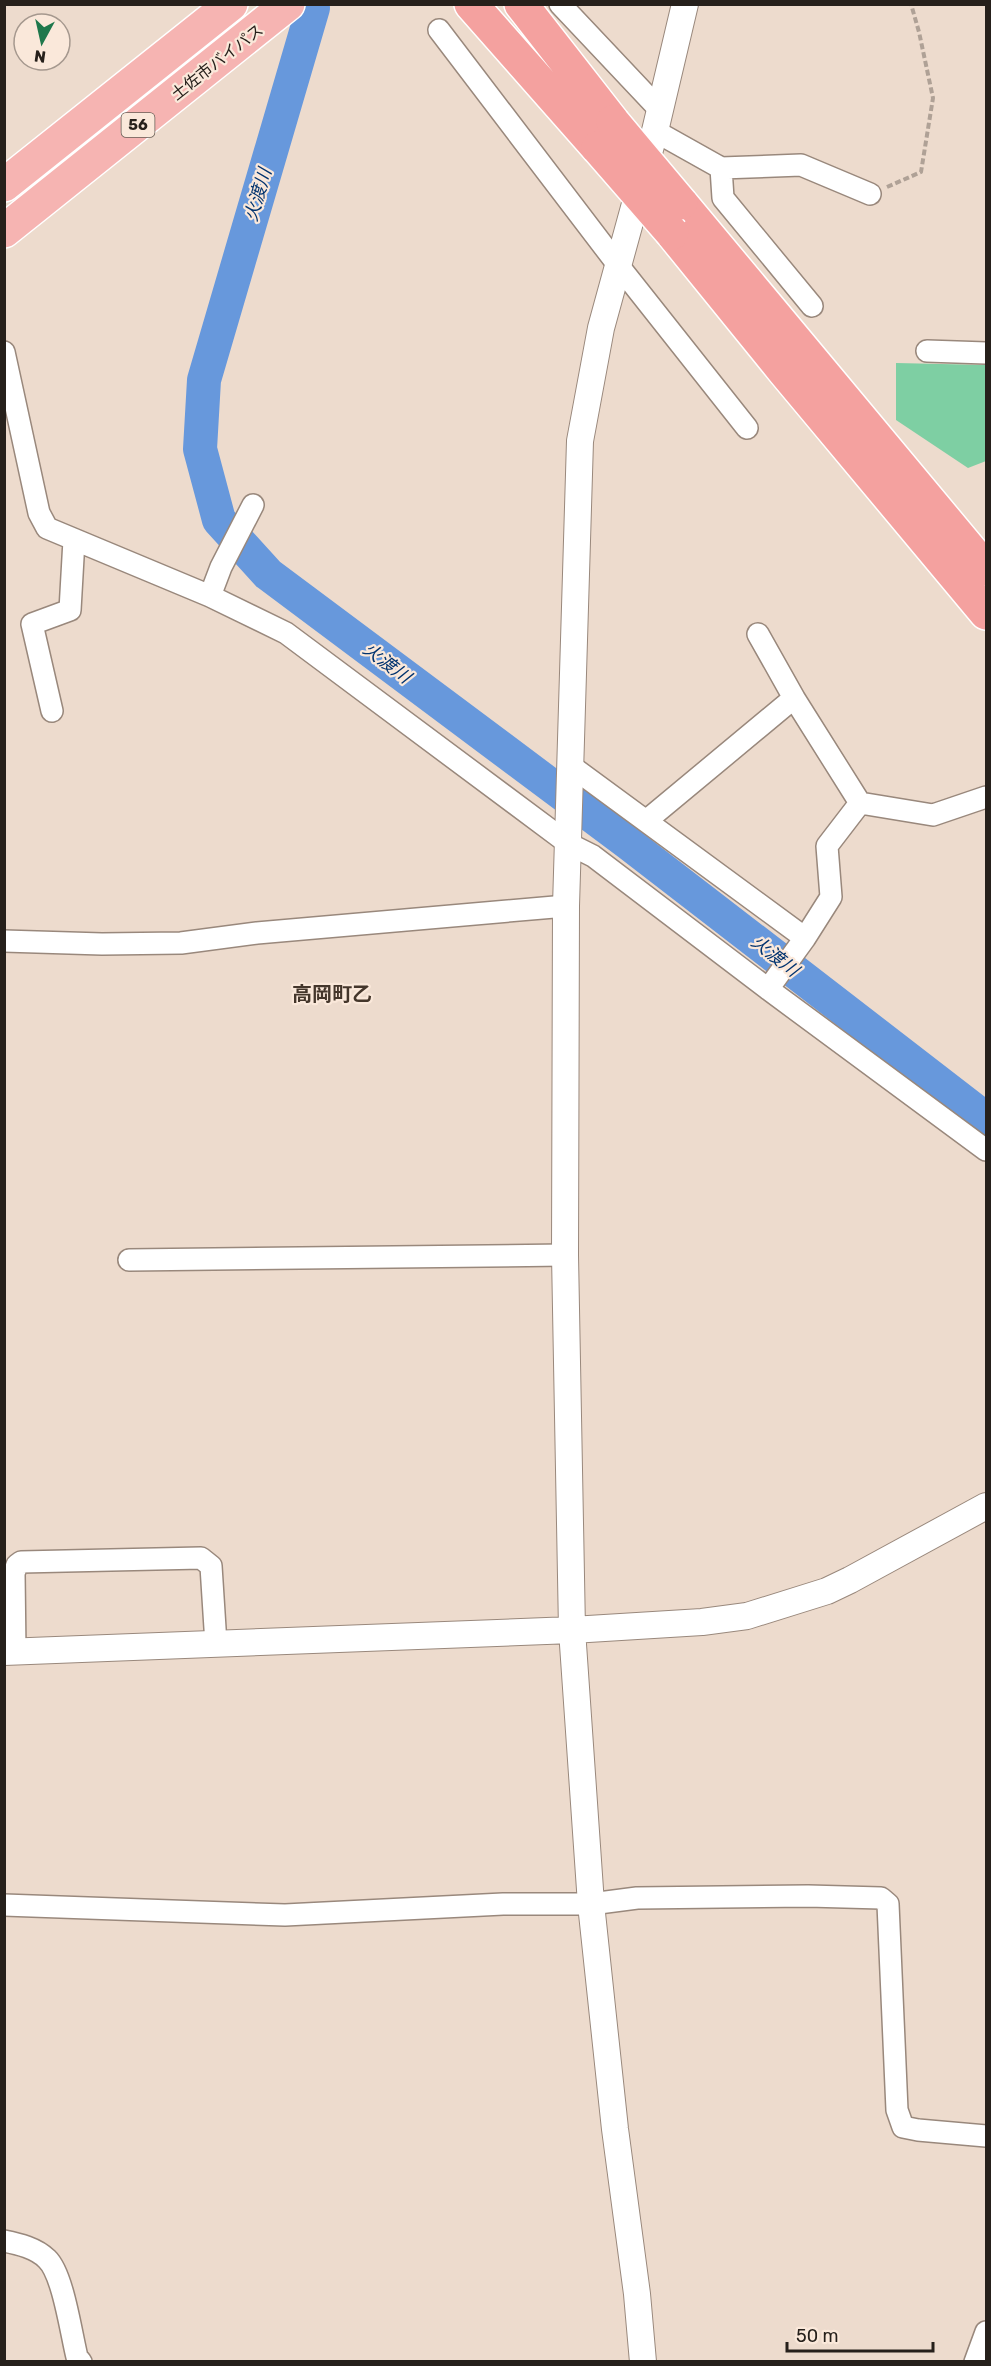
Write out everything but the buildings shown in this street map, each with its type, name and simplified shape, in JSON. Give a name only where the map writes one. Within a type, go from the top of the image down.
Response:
[{"type":"highway","name":"56","points":[[4,186],[231,4]]},
{"type":"highway","points":[[471,4],[606,135],[987,569]]},
{"type":"highway","points":[[521,4],[606,135]]},
{"type":"highway","name":"土佐市バイパス","points":[[4,231],[280,12]]},
{"type":"highway","points":[[677,218],[784,371],[987,613]]},
{"type":"street","points":[[560,4],[657,120],[721,168],[801,165],[870,194]]},
{"type":"street","points":[[643,2361],[591,1904],[572,1630],[565,1255],[566,906],[580,441],[601,328],[657,120],[685,4]]},
{"type":"street","points":[[439,30],[618,265],[747,428]]},
{"type":"street","points":[[721,168],[723,198],[812,306]]},
{"type":"street","points":[[927,351],[987,353]]},
{"type":"street","points":[[4,352],[13,432],[39,513],[47,528],[210,596],[286,633],[771,985],[987,1150]]},
{"type":"street","points":[[210,596],[221,567],[253,505]]},
{"type":"street","points":[[52,711],[32,624],[70,610],[74,540]]},
{"type":"street","points":[[758,634],[794,698],[860,803],[933,815],[987,798]]},
{"type":"street","points":[[646,821],[794,698]]},
{"type":"street","points":[[571,774],[646,821],[801,943]]},
{"type":"street","points":[[771,985],[831,897],[827,846],[860,803]]},
{"type":"street","points":[[4,941],[102,944],[181,943],[257,933],[566,906]]},
{"type":"street","points":[[129,1260],[565,1255]]},
{"type":"street","points":[[216,1644],[211,1566],[201,1558],[21,1562],[16,1565],[10,1652],[216,1644],[572,1630],[702,1622],[747,1616],[826,1591],[875,1568],[987,1506]]},
{"type":"street","points":[[4,1905],[285,1915],[503,1904],[591,1904],[637,1898],[808,1896],[880,1898],[888,1905],[897,2110],[903,2127],[987,2136]]},
{"type":"street","points":[[4,2241],[38,2252],[55,2268],[77,2356],[81,2361]]},
{"type":"street","points":[[975,2361],[987,2332]]},
{"type":"path","points":[[870,194],[921,172],[933,98],[911,4]]},
{"type":"green space","points":[[896,363],[986,365],[986,461],[968,468],[896,420]]},
{"type":"waterway","name":"火渡川","points":[[313,8],[204,380],[200,449],[219,520],[268,574],[628,843],[986,1119]]},
{"type":"district","name":"高岡町乙","points":[[332,994]]}]
